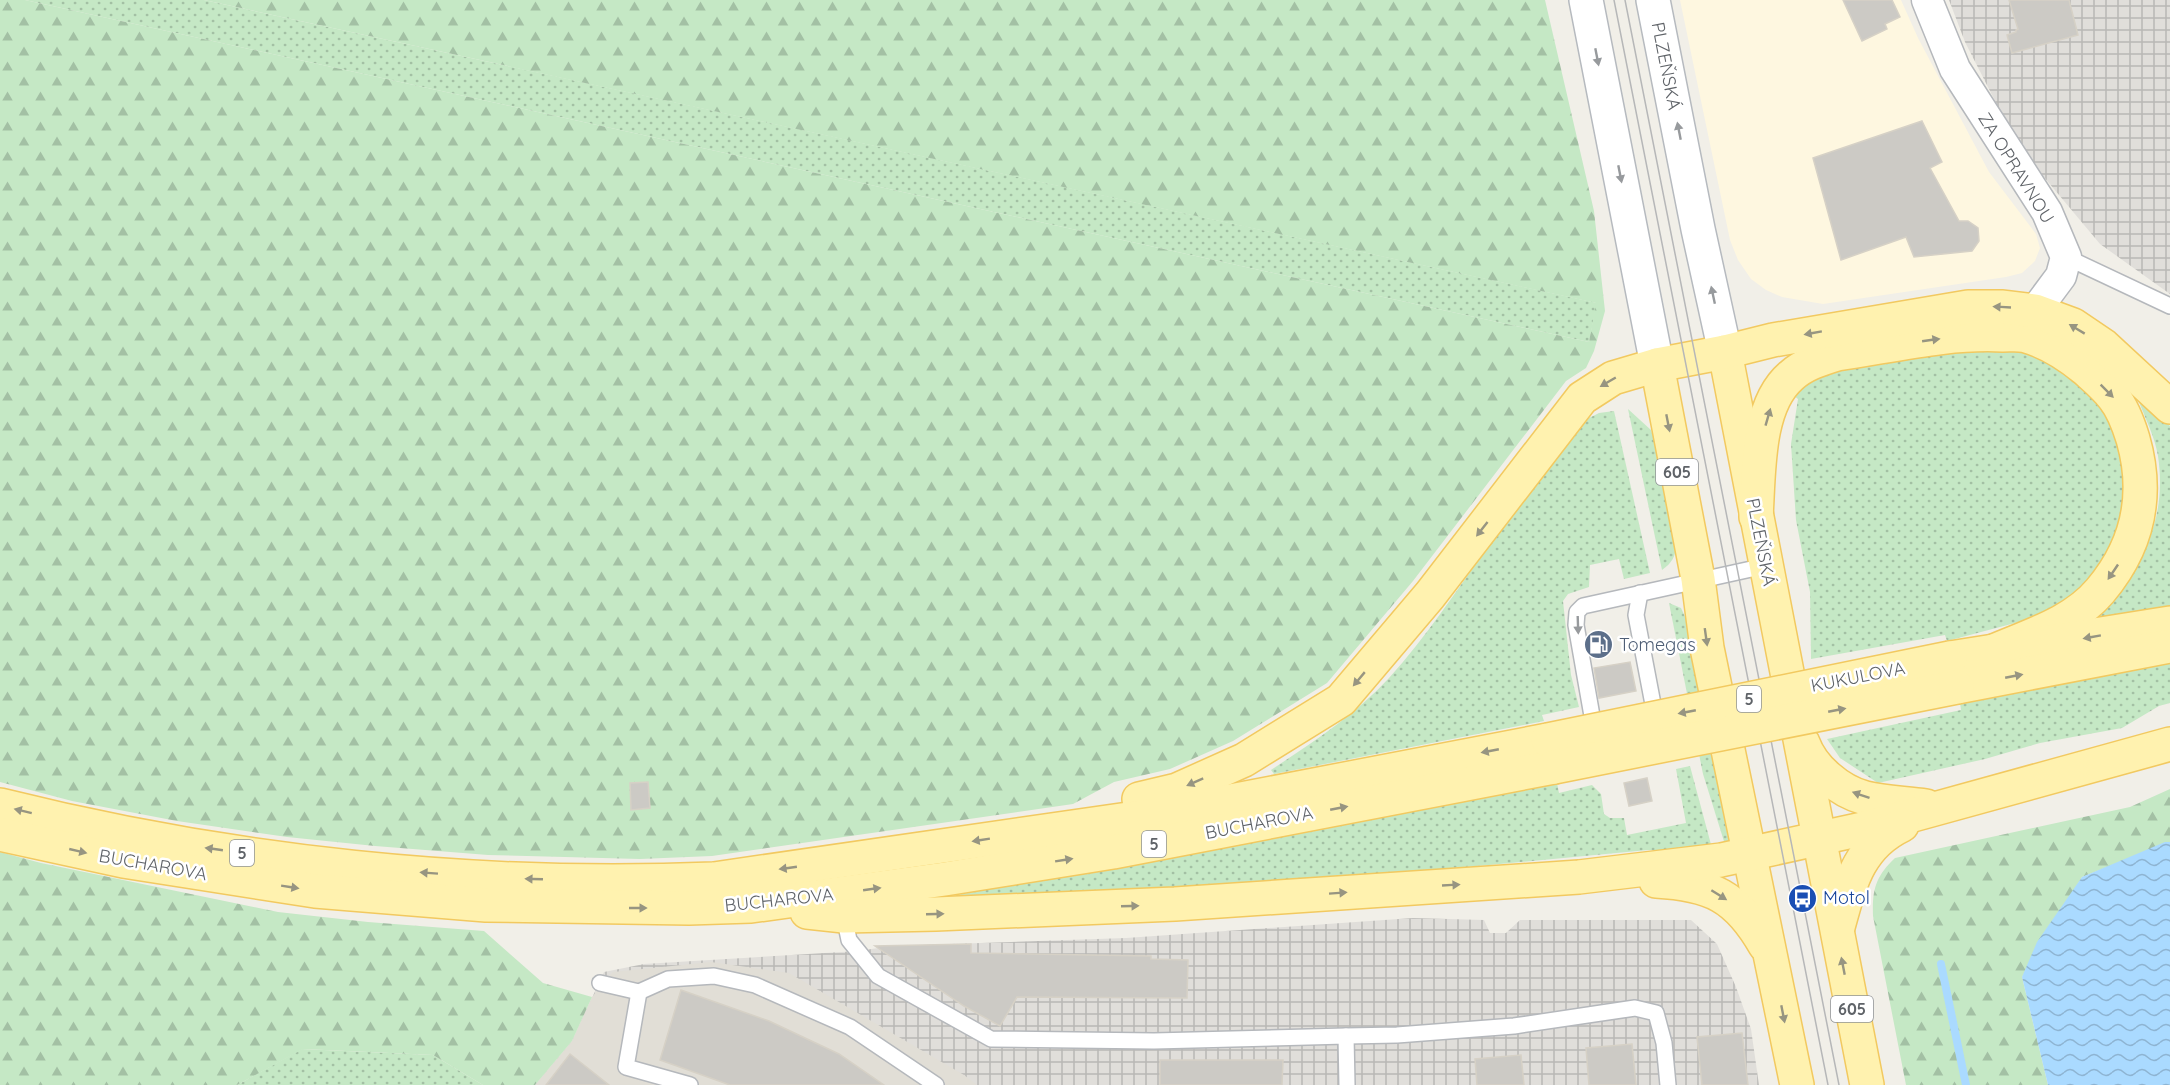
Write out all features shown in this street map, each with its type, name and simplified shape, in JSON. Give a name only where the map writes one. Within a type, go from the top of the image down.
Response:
[{"type":"main road","name":"605","points":[[1586,0],[1698,579],[1707,648],[1797,1085]]},
{"type":"main road","name":"PLZEŇSKÁ","points":[[1653,0],[1725,352],[1867,1085]]},
{"type":"main road","points":[[1081,825],[1122,803],[1177,790],[1244,760],[1341,700],[1430,595],[1582,398],[1613,378],[1657,365],[1773,340],[1968,307],[2003,307],[2030,323],[2115,398],[2130,429],[2138,455],[2141,478],[2140,509],[2131,541],[2116,570],[2099,592],[2079,611],[2057,624],[1994,651]]},
{"type":"main road","points":[[1756,517],[1761,453],[1767,416],[1783,384],[1800,369],[1819,359],[1860,350],[2030,323],[2073,325],[2104,346],[2170,407]]},
{"type":"main road","name":"KUKULOVA","points":[[1953,673],[1994,651],[2170,623]]},
{"type":"main road","name":"KUKULOVA","points":[[1551,754],[1953,673],[2170,646]]},
{"type":"main road","points":[[1797,727],[1805,749],[1814,763],[1846,789],[1865,798],[1939,808]]},
{"type":"main road","points":[[751,906],[844,916],[936,914],[1175,904],[1580,877],[1720,860],[1862,829],[2170,744]]},
{"type":"main road","name":"BUCHAROVA","points":[[580,894],[640,882],[714,879],[1164,814],[1551,754]]},
{"type":"main road","name":"BUCHAROVA","points":[[0,834],[123,861],[315,891],[487,891],[580,894],[689,908],[751,906],[945,879],[1113,852],[1551,754]]},
{"type":"main road","name":"BUCHAROVA","points":[[0,805],[68,822],[185,845],[373,869],[487,891]]},
{"type":"main road","points":[[1837,932],[1849,889],[1858,867],[1874,843],[1887,832],[1939,808]]},
{"type":"main road","points":[[1580,877],[1670,882],[1713,890],[1747,917],[1772,957]]},
{"type":"street","name":"ZA OPRAVNOU","points":[[1927,0],[1954,69],[2047,212],[2066,257]]},
{"type":"street","points":[[2030,323],[2061,276],[2066,257]]},
{"type":"lane","points":[[2066,257],[2170,306]]},
{"type":"lane","points":[[1640,593],[1636,615],[1658,734],[1597,744],[1576,625],[1578,612],[1583,606],[1698,579],[1765,566]]},
{"type":"lane","points":[[844,916],[849,939],[878,976],[991,1039],[1154,1041],[1397,1035],[1514,1026],[1635,1008],[1656,1013],[1664,1043],[1668,1085]]},
{"type":"lane","points":[[600,983],[639,992],[668,979],[714,976],[754,985],[850,1027],[936,1085]]},
{"type":"lane","points":[[639,992],[626,1067],[690,1085]]},
{"type":"lane","points":[[1346,1036],[1347,1085]]},
{"type":"shaded area","points":[[1680,0],[1901,0],[1918,38],[1989,172],[2036,234],[2040,248],[2035,261],[2022,273],[2006,277],[1823,304],[1782,297],[1766,290],[1751,279],[1738,260],[1730,240]]},
{"type":"shaded area","points":[[1949,0],[2170,0],[2170,294],[2100,244],[2018,146],[1965,42]]},
{"type":"shaded area","points":[[1413,918],[1484,920],[1490,933],[1506,933],[1520,920],[1691,920],[1717,944],[1736,987],[1751,1029],[1759,1085],[535,1085],[572,1041],[604,972],[644,964],[858,951],[892,946],[1126,938]]},
{"type":"shaded area","points":[[711,962],[789,973],[964,1075],[977,1085],[535,1085],[572,1041],[592,997],[613,972]]},
{"type":"green space","points":[[0,0],[25,0],[1589,342],[1596,303],[204,0],[1545,0],[1594,211],[1605,311],[1594,351],[1586,368],[1566,381],[1413,581],[1327,683],[1233,741],[1170,769],[1114,782],[1073,804],[712,856],[640,859],[488,855],[375,846],[287,837],[177,821],[72,801],[0,782]]},
{"type":"green space","points":[[25,0],[204,0],[1597,303],[1589,342]]},
{"type":"green space","points":[[2012,348],[2030,353],[2070,373],[2105,409],[2122,449],[2126,502],[2110,554],[2080,593],[2045,615],[1947,641],[1945,635],[1811,659],[1810,592],[1796,520],[1791,444],[1798,399],[1790,393],[1816,373],[1948,350]]},
{"type":"green space","points":[[2138,399],[2141,399],[2170,426],[2170,613],[2086,629],[2119,591],[2144,551],[2158,507],[2160,483],[2157,449]]},
{"type":"green space","points":[[1628,409],[1651,430],[1656,445],[1676,544],[1673,559],[1662,570]]},
{"type":"green space","points":[[1614,411],[1650,573],[1624,579],[1619,559],[1590,565],[1589,587],[1568,594],[1563,601],[1571,675],[1579,707],[1542,715],[1544,721],[1274,774],[1271,770],[1348,716],[1389,678],[1428,630],[1512,514],[1589,418],[1599,413]]},
{"type":"green space","points":[[1669,603],[1681,608],[1687,621],[1730,847],[1727,851],[1703,774]]},
{"type":"green space","points":[[2170,662],[2170,703],[2159,706],[2122,728],[2040,743],[1985,759],[1878,783],[1840,758],[1827,739],[1961,710],[1960,702]]},
{"type":"green space","points":[[1690,766],[1713,852],[1648,850],[1167,891],[956,900],[956,895],[1122,867],[1557,783],[1559,793],[1592,785],[1601,794],[1604,814],[1610,818],[1624,818],[1627,835],[1686,823],[1676,769]]},
{"type":"green space","points":[[2170,789],[2170,842],[2082,877],[2022,977],[2048,1085],[1906,1085],[1873,916],[1873,898],[1883,871],[1895,858],[2130,807]]},
{"type":"green space","points":[[0,852],[41,863],[278,912],[484,931],[543,983],[592,997],[572,1041],[535,1085],[483,1085],[433,1055],[303,1049],[237,1085],[0,1085]]},
{"type":"green space","points":[[302,1049],[433,1055],[483,1085],[237,1085]]},
{"type":"water","points":[[2165,842],[2170,842],[2170,1085],[2048,1085],[2022,977],[2037,942],[2082,877]]},
{"type":"building","points":[[1843,0],[1892,0],[1900,17],[1885,24],[1887,29],[1862,41]]},
{"type":"building","points":[[2009,0],[2069,0],[2078,35],[2012,53],[2007,35],[2018,29]]},
{"type":"building","points":[[1922,121],[1942,162],[1930,168],[1959,221],[1968,221],[1978,228],[1979,241],[1972,251],[1914,257],[1906,237],[1841,260],[1813,158]]},
{"type":"building","points":[[1630,662],[1636,691],[1599,698],[1594,668]]},
{"type":"building","points":[[1647,778],[1652,801],[1629,806],[1624,783]]},
{"type":"building","points":[[648,782],[650,808],[631,810],[630,783]]},
{"type":"building","points":[[971,944],[971,953],[1151,956],[1151,959],[1188,960],[1187,998],[1017,997],[1000,1026],[964,1006],[875,946]]},
{"type":"building","points":[[681,990],[769,1021],[839,1054],[884,1085],[730,1085],[660,1060]]},
{"type":"building","points":[[1742,1033],[1748,1085],[1702,1085],[1697,1037]]},
{"type":"building","points":[[1632,1044],[1636,1085],[1589,1085],[1586,1048]]},
{"type":"building","points":[[570,1054],[609,1085],[546,1085]]},
{"type":"building","points":[[1521,1055],[1524,1085],[1477,1085],[1475,1059]]},
{"type":"building","points":[[1160,1060],[1283,1060],[1282,1085],[1160,1085]]},
{"type":"waterway","points":[[1941,964],[1966,1085]]},
{"type":"tram line","points":[[1614,0],[1828,1085]]},
{"type":"tram line","points":[[1625,0],[1839,1085]]},
{"type":"place","name":"Tomegas","points":[[1598,645]]},
{"type":"place","name":"Motol","points":[[1802,898]]}]
